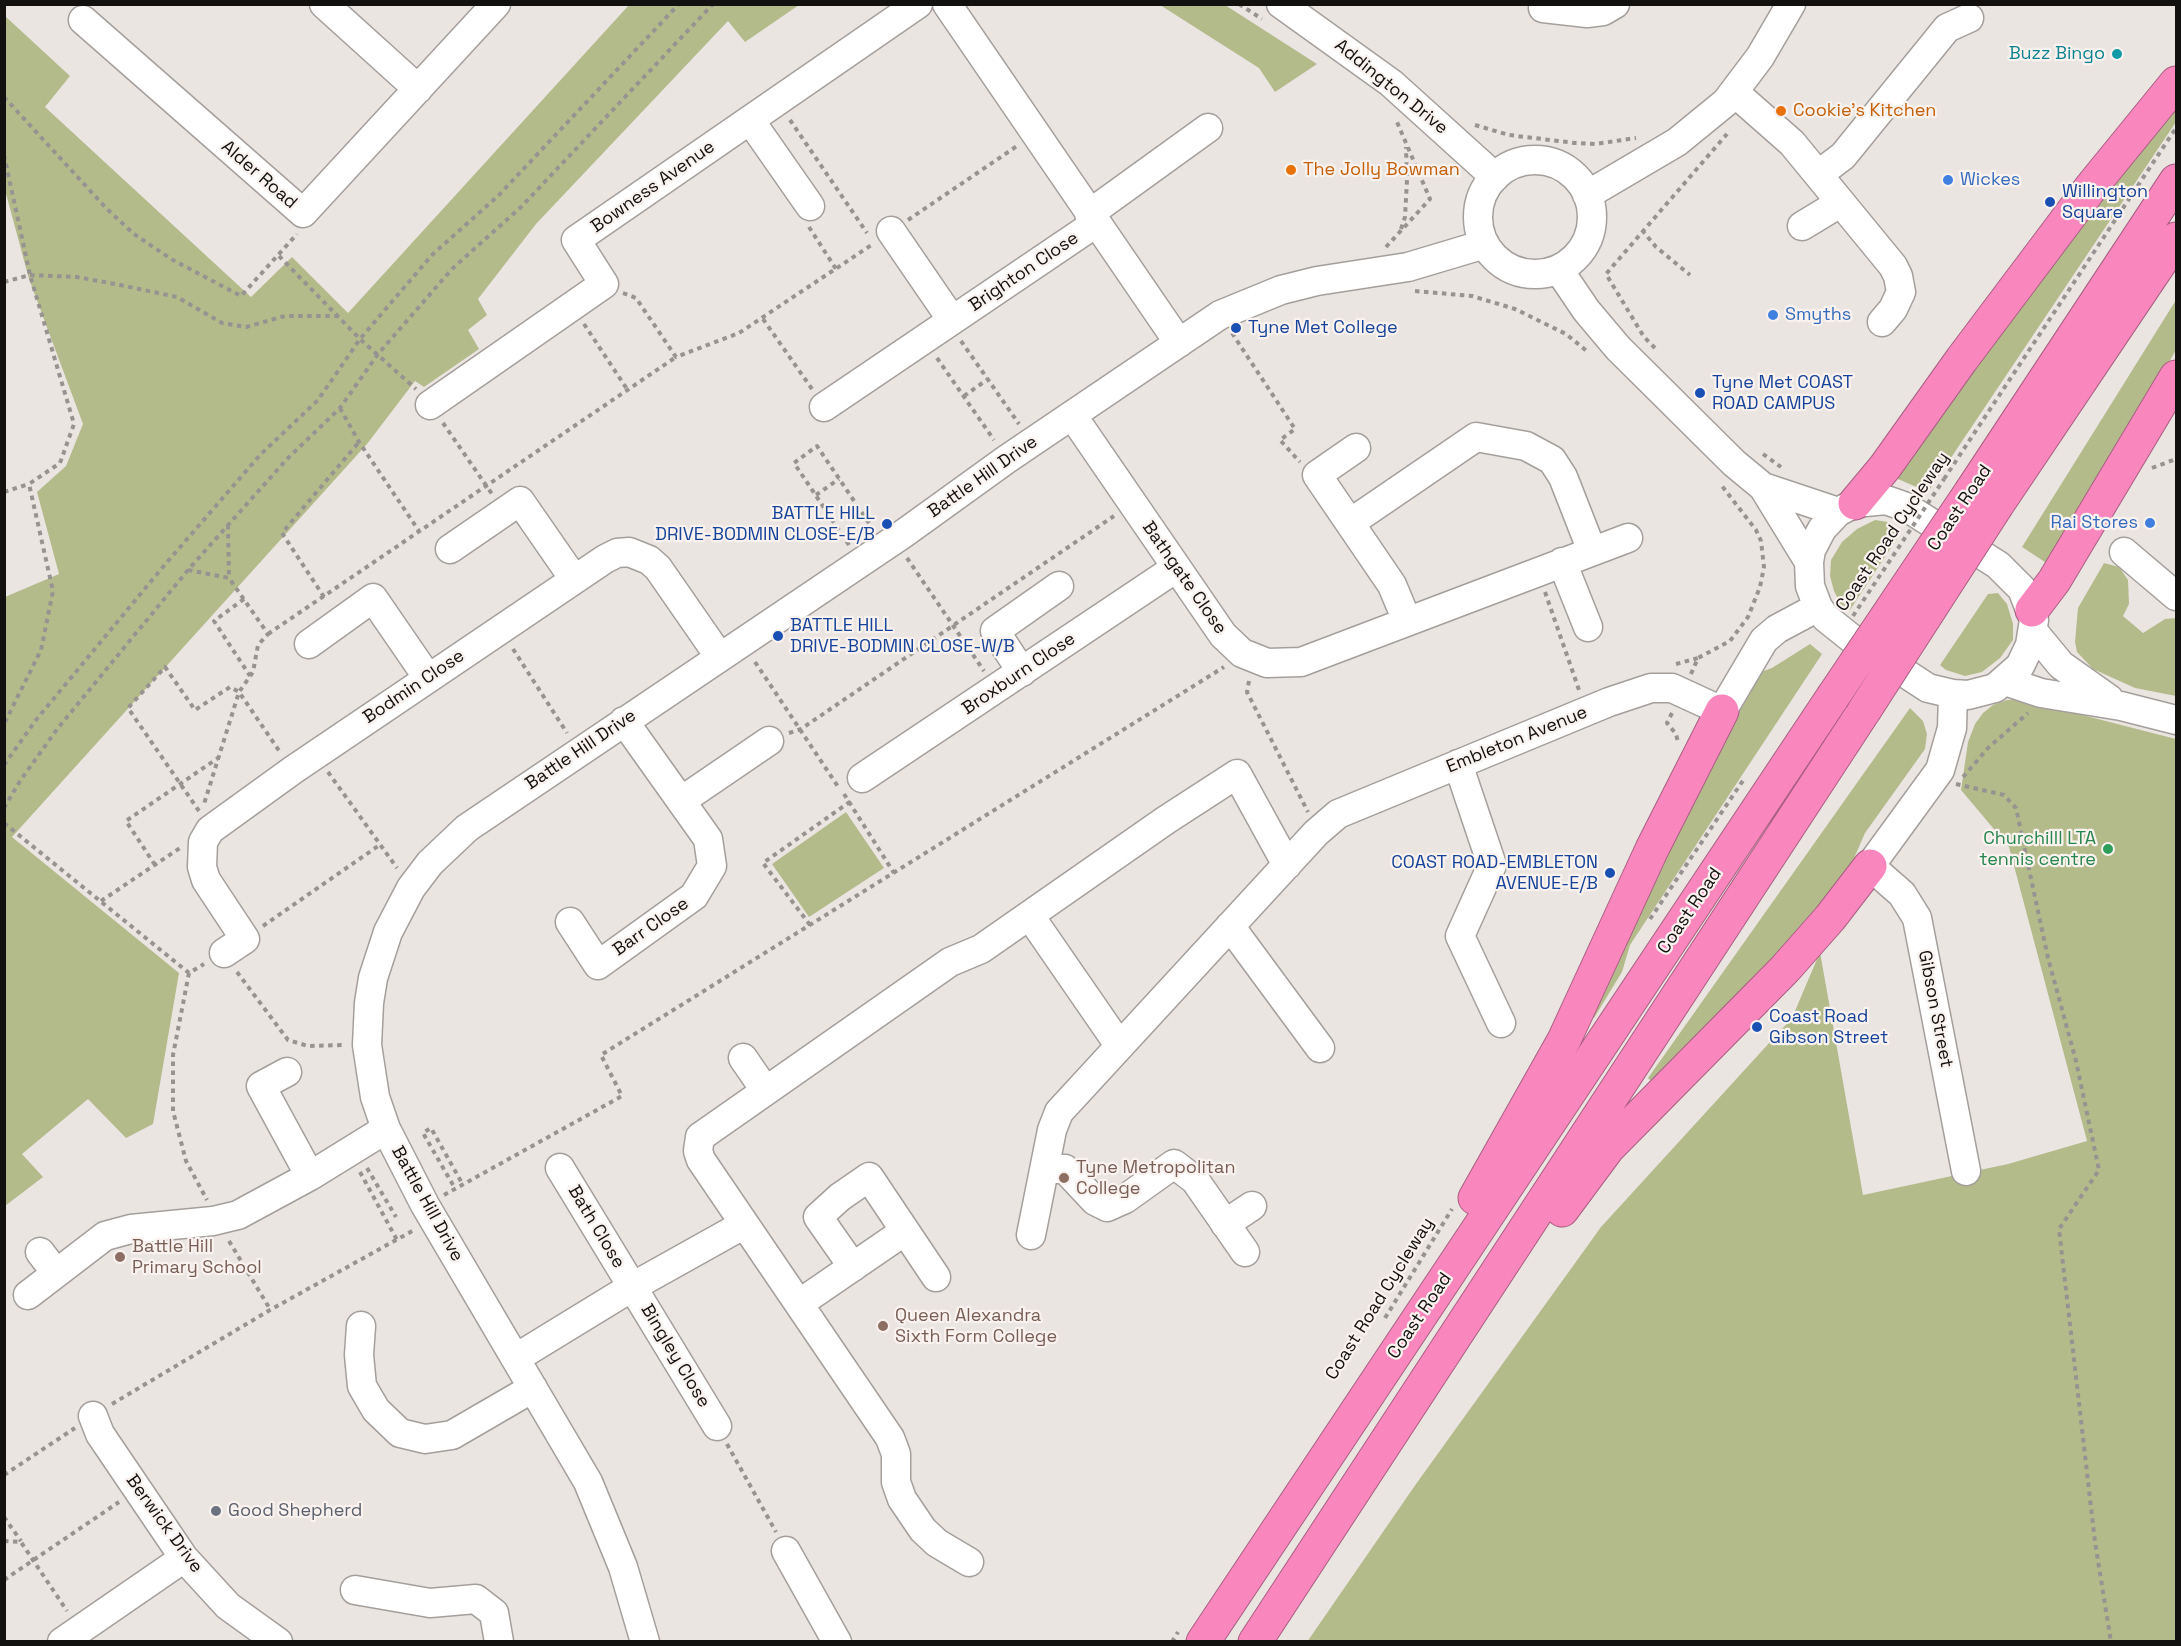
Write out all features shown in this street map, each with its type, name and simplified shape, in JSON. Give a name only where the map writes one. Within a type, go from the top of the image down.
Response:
[{"type":"highway","points":[[1847,508],[1885,467],[2091,186],[2176,83]]},
{"type":"highway","name":"Coast Road","points":[[1194,1632],[1336,1442],[2176,181]]},
{"type":"highway","name":"Coast Road","points":[[1255,1641],[1864,711],[1971,491],[2176,239]]},
{"type":"highway","points":[[2032,621],[2176,378]]},
{"type":"highway","points":[[1336,1442],[1564,1040],[1652,849],[1722,711]]},
{"type":"highway","points":[[1381,1449],[1608,1148],[1785,969],[1830,918],[1870,866]]},
{"type":"street","points":[[324,4],[418,88]]},
{"type":"street","name":"Alder Road","points":[[83,20],[303,213],[496,4]]},
{"type":"street","name":"Bowness Avenue","points":[[604,284],[576,240],[918,4]]},
{"type":"street","points":[[947,4],[1179,343]]},
{"type":"street","name":"Addington Drive","points":[[1281,4],[1391,83],[1496,177]]},
{"type":"street","points":[[1543,8],[1572,25],[1615,4]]},
{"type":"street","points":[[1587,195],[1677,142],[1712,115],[1743,99],[1760,57],[1791,4]]},
{"type":"street","points":[[1819,174],[1843,156],[1947,28],[1969,18]]},
{"type":"street","points":[[1743,99],[1792,143],[1898,276],[1901,284],[1898,300],[1882,322]]},
{"type":"street","points":[[750,120],[810,206]]},
{"type":"street","name":"Brighton Close","points":[[824,406],[953,325],[1208,128]]},
{"type":"street","points":[[1546,161],[1570,172],[1587,195],[1592,207],[1589,234],[1581,249],[1559,270],[1541,274],[1514,270],[1501,263],[1485,244],[1478,221],[1479,207],[1482,195],[1496,177],[1521,163],[1546,161]]},
{"type":"street","points":[[1802,226],[1840,203]]},
{"type":"street","name":"Brighton Close","points":[[891,231],[953,325]]},
{"type":"street","name":"Battle Hill Drive","points":[[645,1641],[624,1567],[588,1482],[429,1212],[386,1129],[375,1097],[367,1045],[369,1003],[380,954],[388,932],[411,888],[430,863],[467,828],[890,543],[1007,459],[1220,315],[1259,297],[1281,291],[1317,282],[1408,267],[1485,244]]},
{"type":"street","points":[[1559,270],[1586,310],[1618,348],[1734,463],[1847,508]]},
{"type":"street","points":[[430,405],[604,284]]},
{"type":"street","name":"Bathgate Close","points":[[1072,415],[1223,635],[1248,656]]},
{"type":"street","points":[[1350,523],[1476,437],[1536,449],[1552,460],[1563,477],[1592,550]]},
{"type":"street","points":[[1356,448],[1317,475],[1392,585],[1407,621]]},
{"type":"street","points":[[1773,478],[1809,562]]},
{"type":"street","points":[[2032,621],[2026,656],[2005,681],[1982,692],[1953,694],[1918,682],[1834,626],[1818,607],[1810,586],[1809,562],[1816,539],[1847,508],[1886,500],[1906,507],[2006,570],[2022,589],[2041,643],[2073,676],[2121,706]]},
{"type":"street","points":[[450,549],[520,501],[574,579]]},
{"type":"street","points":[[1248,656],[1278,665],[1301,662],[1628,538]]},
{"type":"street","points":[[2124,552],[2176,596]]},
{"type":"street","name":"Bodmin Close","points":[[203,842],[218,821],[574,579],[617,553],[639,554],[658,568],[730,649]]},
{"type":"street","points":[[1550,567],[1588,627]]},
{"type":"street","name":"Broxburn Close","points":[[856,790],[1022,672],[1176,568]]},
{"type":"street","points":[[1022,672],[995,631],[1059,586]]},
{"type":"street","points":[[309,644],[373,598],[428,678]]},
{"type":"street","points":[[1722,711],[1764,640],[1777,628],[1818,607]]},
{"type":"street","points":[[2005,681],[2041,693],[2121,706],[2176,720]]},
{"type":"street","name":"Embleton Avenue","points":[[1031,1235],[1059,1112],[1318,831],[1345,811],[1609,702],[1651,688],[1672,688],[1722,711]]},
{"type":"street","points":[[1870,866],[1940,770],[1952,728],[1953,694]]},
{"type":"street","name":"Barr Close","points":[[570,922],[598,965],[694,896],[712,866],[708,839],[624,721]]},
{"type":"street","points":[[681,801],[769,741]]},
{"type":"street","points":[[1458,764],[1492,865],[1461,936],[1501,1023]]},
{"type":"street","points":[[969,1562],[937,1543],[923,1530],[902,1499],[897,1482],[896,1454],[890,1438],[800,1303],[734,1231],[701,1160],[698,1143],[700,1137],[713,1125],[950,963],[981,949],[1166,820],[1237,774],[1287,865]]},
{"type":"street","points":[[203,842],[202,867],[235,946]]},
{"type":"street","name":"Gibson Street","points":[[1870,866],[1902,894],[1917,918],[1966,1171]]},
{"type":"street","points":[[1030,916],[1119,1045]]},
{"type":"street","points":[[1230,926],[1320,1048]]},
{"type":"street","points":[[743,1058],[765,1090]]},
{"type":"street","points":[[287,1072],[261,1086],[310,1176]]},
{"type":"street","points":[[28,1295],[48,1263],[105,1236],[131,1229],[228,1217],[310,1176],[386,1129]]},
{"type":"street","points":[[1045,1169],[1065,1169],[1095,1201],[1107,1207],[1125,1199],[1182,1159],[1245,1252]]},
{"type":"street","name":"Bath Close","points":[[560,1168],[632,1287]]},
{"type":"street","points":[[852,1267],[818,1217],[869,1177],[936,1277]]},
{"type":"street","points":[[1225,1224],[1252,1206]]},
{"type":"street","points":[[516,1358],[632,1287],[734,1231]]},
{"type":"street","points":[[800,1303],[904,1231]]},
{"type":"street","name":"Bingley Close","points":[[632,1287],[717,1426]]},
{"type":"street","points":[[361,1326],[359,1354],[363,1386],[376,1410],[400,1433],[425,1439],[452,1435],[533,1388]]},
{"type":"street","name":"Berwick Drive","points":[[93,1416],[100,1434],[184,1558],[228,1606],[278,1641]]},
{"type":"street","points":[[786,1551],[837,1641]]},
{"type":"street","points":[[71,1635],[184,1558]]},
{"type":"street","points":[[355,1590],[430,1604],[476,1599],[494,1612],[499,1641]]},
{"type":"path","points":[[4,765],[36,720],[162,568],[260,455],[318,400],[360,339],[432,255],[498,196],[679,4]]},
{"type":"path","points":[[4,808],[20,781],[58,728],[188,570],[287,459],[340,408],[378,354],[452,269],[521,207],[713,4]]},
{"type":"path","points":[[4,97],[106,209],[134,234],[171,259],[242,296],[298,233],[303,213]]},
{"type":"path","points":[[1660,354],[1644,337],[1606,274],[1743,99]]},
{"type":"path","points":[[411,888],[381,844],[239,692],[230,687],[195,710],[165,667],[128,708],[201,814],[239,692],[255,668],[258,645],[268,634],[676,357],[726,339],[763,319],[874,243],[777,102]]},
{"type":"path","points":[[1469,122],[1490,131],[1509,135],[1575,143],[1618,142],[1640,136]]},
{"type":"path","name":"Coast Road Cycleway","points":[[1853,617],[1971,491],[2176,128]]},
{"type":"path","points":[[891,231],[1035,134]]},
{"type":"path","points":[[1405,143],[1430,199],[1398,235],[1405,217],[1407,164],[1405,143]]},
{"type":"path","points":[[4,155],[30,275],[74,424],[60,463],[28,484],[4,492]]},
{"type":"path","points":[[1642,230],[1656,247],[1690,275]]},
{"type":"path","points":[[279,256],[360,339],[405,377],[430,405],[505,512]]},
{"type":"path","points":[[4,282],[30,275],[77,278],[177,297],[213,318],[234,326],[255,326],[276,318],[297,315],[339,316]]},
{"type":"path","points":[[604,284],[636,298],[676,357]]},
{"type":"path","points":[[1407,290],[1472,296],[1515,309],[1566,334],[1590,353]]},
{"type":"path","points":[[572,306],[627,389]]},
{"type":"path","points":[[1220,315],[1295,429],[1280,440],[1293,458],[1317,475]]},
{"type":"path","points":[[763,319],[824,406]]},
{"type":"path","points":[[953,325],[1032,443]]},
{"type":"path","points":[[932,350],[1007,459]]},
{"type":"path","points":[[964,396],[988,379]]},
{"type":"path","points":[[340,408],[359,442],[420,532]]},
{"type":"path","points":[[324,597],[282,533],[359,442]]},
{"type":"path","points":[[860,563],[794,463],[817,446],[839,479],[953,626],[997,690]]},
{"type":"path","points":[[1756,448],[1773,478]]},
{"type":"path","points":[[2152,468],[2176,459]]},
{"type":"path","points":[[816,495],[839,479]]},
{"type":"path","points":[[1719,483],[1756,530],[1763,552],[1764,567],[1756,601],[1730,641]]},
{"type":"path","points":[[4,724],[41,650],[53,591],[28,484]]},
{"type":"path","points":[[769,741],[801,729],[1132,504]]},
{"type":"path","points":[[228,524],[229,578],[268,634]]},
{"type":"path","points":[[1550,567],[1581,695]]},
{"type":"path","points":[[188,570],[229,578]]},
{"type":"path","points":[[244,599],[214,621],[250,676]]},
{"type":"path","points":[[500,629],[579,751]]},
{"type":"path","points":[[730,649],[856,790],[894,873]]},
{"type":"path","points":[[1248,656],[1247,692],[1318,831]]},
{"type":"path","points":[[4,1475],[93,1416],[270,1310],[397,1239],[463,1185],[621,1096],[601,1055],[1248,656]]},
{"type":"path","points":[[2034,707],[1988,748],[1956,784],[2004,795],[2016,808],[2048,958],[2076,1061],[2099,1170],[2059,1229],[2095,1542],[2111,1641]]},
{"type":"path","points":[[155,865],[126,821],[218,758]]},
{"type":"path","points":[[1643,929],[1748,773]]},
{"type":"path","points":[[810,925],[763,863],[856,790]]},
{"type":"path","points":[[4,823],[189,973]]},
{"type":"path","points":[[101,901],[187,843],[203,842]]},
{"type":"path","points":[[270,1310],[228,1217],[186,1161],[173,1111],[173,1055],[189,973],[235,946],[381,844]]},
{"type":"path","points":[[235,946],[288,1040],[309,1046],[367,1045]]},
{"type":"path","points":[[453,1185],[423,1133],[431,1128],[463,1185]]},
{"type":"path","points":[[396,1217],[366,1166],[358,1170],[397,1239]]},
{"type":"path","name":"Coast Road Cycleway","points":[[1379,1328],[1453,1206]]},
{"type":"path","points":[[717,1426],[786,1551]]},
{"type":"path","points":[[4,1580],[137,1489]]},
{"type":"path","points":[[4,1517],[33,1560],[71,1635]]},
{"type":"path","points":[[4,1541],[21,1542]]},
{"type":"path","points":[[1172,1641],[1194,1632]]},
{"type":"green space","points":[[629,5],[799,5],[745,42],[728,21],[536,224],[478,299],[487,315],[468,330],[479,349],[424,387],[415,381],[367,444],[12,837],[179,973],[153,1124],[126,1138],[88,1099],[22,1154],[43,1177],[5,1206],[5,597],[59,574],[37,492],[66,466],[83,424],[29,279],[5,190],[5,16],[70,76],[45,107],[251,297],[292,257],[348,313]]},
{"type":"green space","points":[[1160,5],[1225,5],[1317,64],[1275,92],[1259,68]]},
{"type":"green space","points":[[2176,99],[2176,122],[1928,492],[1891,476]]},
{"type":"green space","points":[[2176,300],[2176,350],[2051,566],[2022,547]]},
{"type":"green space","points":[[1875,520],[1888,522],[1902,531],[1850,610],[1841,605],[1834,591],[1830,576],[1831,560],[1842,542],[1857,529]]},
{"type":"green space","points":[[2104,563],[2119,567],[2128,580],[2129,604],[2123,616],[2143,633],[2165,619],[2176,618],[2176,696],[2135,688],[2093,669],[2077,652],[2075,642],[2078,608]]},
{"type":"green space","points":[[1998,593],[2007,604],[2013,624],[2013,640],[2000,658],[1982,672],[1965,676],[1946,670],[1940,665],[1988,594]]},
{"type":"green space","points":[[1810,644],[1822,654],[1630,945],[1622,972],[1594,1018],[1589,1012],[1758,673],[1772,668]]},
{"type":"green space","points":[[2020,699],[2176,739],[2176,1641],[1307,1642],[1416,1484],[1601,1227],[1792,1018],[1820,952],[1863,1195],[2008,1164],[2087,1141],[2009,847],[1961,790],[1968,742],[1975,724],[1993,705],[2007,700]]},
{"type":"green space","points":[[1910,708],[1923,721],[1927,734],[1925,749],[1865,833],[1855,856],[1858,868],[1655,1085],[1648,1078]]},
{"type":"green space","points":[[846,812],[884,868],[809,917],[772,864]]},
{"type":"place","name":"Buzz Bingo","points":[[2117,54]]},
{"type":"place","name":"Cookie's Kitchen","points":[[1781,111]]},
{"type":"place","name":"The Jolly Bowman","points":[[1291,170]]},
{"type":"place","name":"Wickes","points":[[1948,180]]},
{"type":"place","name":"Willington Square","points":[[2050,202]]},
{"type":"place","name":"Smyths","points":[[1773,315]]},
{"type":"place","name":"Tyne Met College","points":[[1236,328]]},
{"type":"place","name":"Tyne Met COAST ROAD CAMPUS","points":[[1700,393]]},
{"type":"place","name":"Rai Stores","points":[[2150,523]]},
{"type":"place","name":"BATTLE HILL DRIVE-BODMIN CLOSE-E/B","points":[[887,524]]},
{"type":"place","name":"BATTLE HILL DRIVE-BODMIN CLOSE-W/B","points":[[778,636]]},
{"type":"place","name":"Churchilll LTA tennis centre","points":[[2108,849]]},
{"type":"place","name":"COAST ROAD-EMBLETON AVENUE-E/B","points":[[1610,873]]},
{"type":"place","name":"Coast Road Gibson Street","points":[[1757,1027]]},
{"type":"place","name":"Tyne Metropolitan College","points":[[1064,1178]]},
{"type":"place","name":"Battle Hill Primary School","points":[[120,1257]]},
{"type":"place","name":"Queen Alexandra Sixth Form College","points":[[883,1326]]},
{"type":"place","name":"Good Shepherd","points":[[216,1511]]}]
